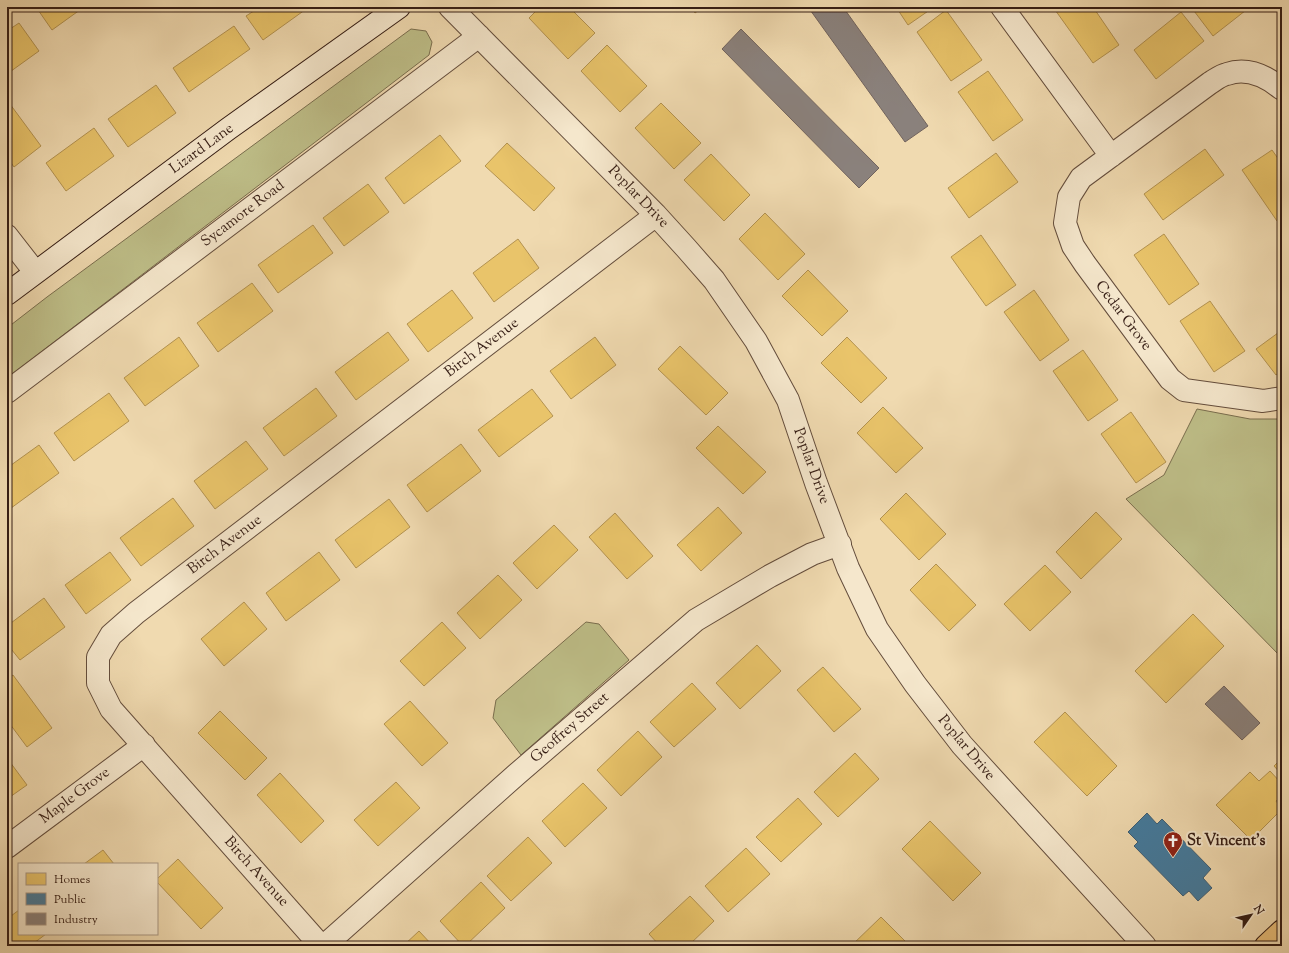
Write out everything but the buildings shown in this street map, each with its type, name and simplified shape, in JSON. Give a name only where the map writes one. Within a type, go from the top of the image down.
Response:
[{"type":"main road","points":[[1266,946],[1282,931]]},
{"type":"street","name":"Lizard Lane","points":[[7,294],[228,129],[399,7]]},
{"type":"street","name":"Poplar Drive","points":[[450,7],[656,215],[714,280],[756,341],[788,400],[816,483],[848,568],[877,629],[915,684],[967,751],[1144,946]]},
{"type":"street","points":[[1002,7],[1110,156]]},
{"type":"street","name":"Sycamore Road","points":[[7,392],[479,36]]},
{"type":"street","name":"Cedar Grove","points":[[1282,88],[1269,78],[1244,70],[1226,74],[1210,83],[1081,178],[1069,197],[1065,223],[1073,246],[1085,264],[1170,380],[1184,390],[1263,401],[1282,398]]},
{"type":"street","name":"Birch Avenue","points":[[323,946],[111,709],[98,683],[98,658],[111,635],[136,613],[656,215]]},
{"type":"street","points":[[7,236],[35,272]]},
{"type":"street","name":"Geoffrey Street","points":[[323,946],[529,764],[696,620],[770,576],[812,554],[840,544]]},
{"type":"street","name":"Maple Grove","points":[[7,847],[144,745]]},
{"type":"green space","points":[[411,29],[426,31],[432,42],[429,55],[7,378],[7,328]]},
{"type":"green space","points":[[1197,409],[1250,419],[1282,419],[1282,658],[1126,499],[1164,475]]},
{"type":"green space","points":[[586,622],[599,624],[629,660],[521,755],[493,718],[496,700]]},
{"type":"place","name":"St Vincent’s","points":[[1173,858]]}]
